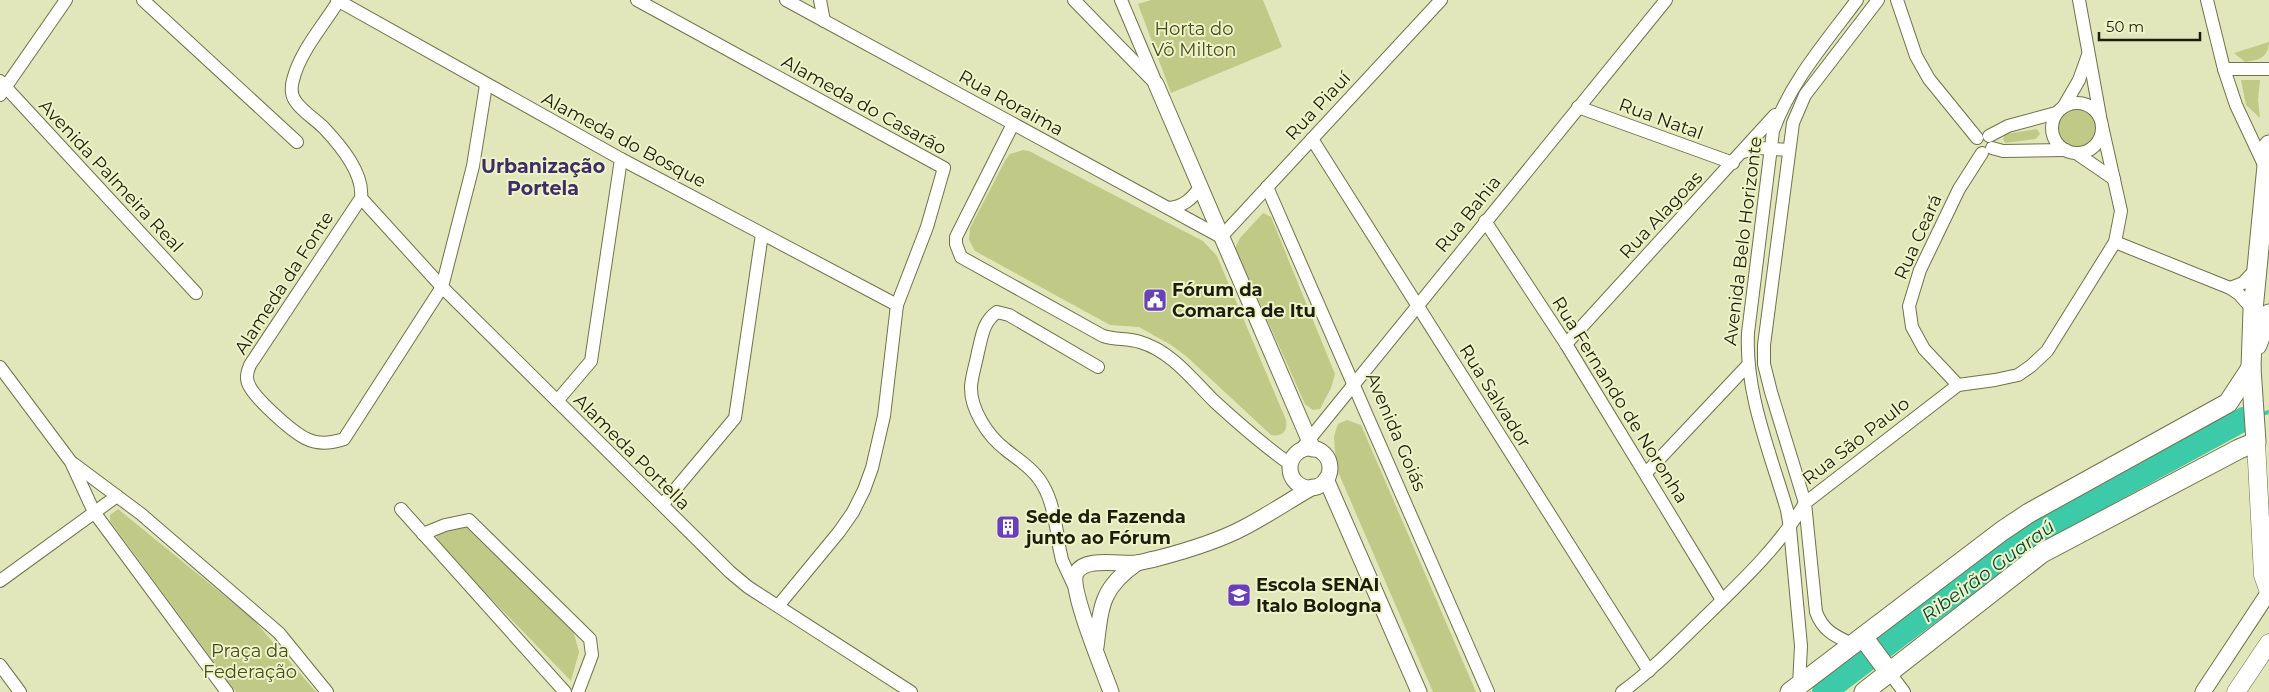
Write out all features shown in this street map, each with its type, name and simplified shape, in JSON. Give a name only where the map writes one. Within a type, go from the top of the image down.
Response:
[{"type":"main road","points":[[2269,145],[2257,268],[2261,312],[2251,364],[2266,558],[2263,574],[2269,592]]},
{"type":"main road","points":[[2228,403],[2251,364]]},
{"type":"main road","points":[[1864,692],[1871,652],[1994,537],[2029,513],[2239,398],[2255,420]]},
{"type":"main road","points":[[1794,689],[1871,652],[2042,554],[2239,449],[2255,420]]},
{"type":"main road","points":[[2236,692],[2269,643]]},
{"type":"street","points":[[2,88],[66,0]]},
{"type":"street","points":[[143,0],[297,142]]},
{"type":"street","points":[[338,0],[303,55],[293,79],[292,89],[296,102],[324,128],[354,168],[362,189],[361,198]]},
{"type":"street","name":"Alameda do Bosque","points":[[338,0],[621,159],[897,305]]},
{"type":"street","name":"Alameda do Casarão","points":[[637,0],[944,168],[927,227],[897,305],[884,416],[874,460],[864,490],[853,512],[839,532],[778,606]]},
{"type":"street","name":"Rua Roraima","points":[[786,0],[1221,237]]},
{"type":"street","points":[[820,0],[824,21]]},
{"type":"street","points":[[1074,0],[1156,84]]},
{"type":"street","points":[[1121,0],[1221,237],[1299,414],[1299,484],[1320,483]]},
{"type":"street","name":"Rua Piauí","points":[[1221,237],[1441,0]]},
{"type":"street","name":"Rua Bahia","points":[[1299,455],[1354,381],[1666,0]]},
{"type":"street","name":"Avenida Belo Horizonte","points":[[1794,689],[1801,646],[1790,528],[1787,510],[1751,388],[1747,366],[1747,346],[1773,130],[1781,109],[1796,82],[1857,0]]},
{"type":"street","name":"Avenida Belo Horizonte","points":[[1871,652],[1831,635],[1824,628],[1816,612],[1805,503],[1768,381],[1764,364],[1764,345],[1793,123],[1805,95],[1878,0]]},
{"type":"street","points":[[1897,0],[1916,56],[1928,79],[1985,144],[2003,151],[2087,151],[2096,145],[2101,136],[2101,121],[2094,109],[2085,103],[2074,102],[2060,109],[2008,126],[1985,144]]},
{"type":"street","points":[[1958,384],[1995,380],[2018,375],[2031,366],[2047,351],[2115,242],[2121,211],[2101,121],[2079,0]]},
{"type":"street","points":[[2207,0],[2224,69],[2236,105],[2266,169]]},
{"type":"street","points":[[2089,52],[2079,80],[2052,123],[2052,134],[2057,144],[2114,180]]},
{"type":"street","points":[[2224,69],[2269,70]]},
{"type":"street","name":"Alameda da Fonte","points":[[361,198],[250,364],[246,374],[250,386],[267,408],[306,439],[330,444],[344,439],[442,287],[473,166],[486,84]]},
{"type":"street","name":"Avenida Palmeira Real","points":[[2,88],[196,294]]},
{"type":"street","name":"Rua Natal","points":[[1578,107],[1733,163]]},
{"type":"street","name":"Rua Alagoas","points":[[1566,344],[1781,109]]},
{"type":"street","points":[[1013,124],[956,237],[957,251],[961,257],[1103,336],[1115,340],[1140,342],[1167,356],[1261,442],[1299,455],[1320,451],[1329,464],[1329,472],[1320,483],[1245,527],[1214,542],[1137,563],[1090,563],[1083,566],[1076,574],[1082,618],[1096,649],[1110,691]]},
{"type":"street","name":"Rua Salvador","points":[[1312,139],[1649,671]]},
{"type":"street","name":"Rua Ceará","points":[[1958,384],[1924,350],[1912,327],[1909,306],[1920,270],[1959,189],[1985,144]]},
{"type":"street","points":[[1743,152],[1770,148],[1790,150]]},
{"type":"street","points":[[556,402],[591,361],[621,159]]},
{"type":"street","points":[[1168,208],[1177,207],[1187,202],[1200,187]]},
{"type":"street","name":"Avenida Goiás","points":[[1267,187],[1354,381],[1488,692]]},
{"type":"street","name":"Alameda Portella","points":[[361,198],[442,287],[556,402],[663,504],[696,540],[730,572],[778,606],[911,692]]},
{"type":"street","name":"Rua Fernando de Noronha","points":[[1485,221],[1566,344],[1722,600]]},
{"type":"street","points":[[663,504],[734,418],[762,234]]},
{"type":"street","points":[[2115,242],[2230,288],[2261,312]]},
{"type":"street","points":[[2230,288],[2243,283],[2257,268]]},
{"type":"street","points":[[1098,367],[1009,315],[997,312],[989,318],[983,329],[971,388],[974,407],[990,434],[1003,448],[1026,465],[1039,479],[1050,499],[1062,560],[1077,591],[1092,600],[1110,589],[1137,563]]},
{"type":"street","points":[[1747,346],[1764,345]]},
{"type":"street","points":[[1646,474],[1747,366]]},
{"type":"street","points":[[0,367],[71,462],[94,512],[227,692]]},
{"type":"street","points":[[1751,388],[1768,381]]},
{"type":"street","name":"Rua São Paulo","points":[[1622,692],[1649,671],[1722,600],[1790,528],[1805,503],[1958,384]]},
{"type":"street","points":[[1275,508],[1286,492],[1299,455],[1299,414]]},
{"type":"street","points":[[71,462],[141,514],[279,633],[328,692]]},
{"type":"street","points":[[1320,483],[1419,692]]},
{"type":"street","points":[[0,581],[117,496]]},
{"type":"street","points":[[401,509],[565,692]]},
{"type":"street","points":[[423,534],[445,525],[469,520],[590,639],[592,655],[578,692]]},
{"type":"street","points":[[1096,649],[1100,616],[1110,589],[1108,570],[1101,564]]},
{"type":"street","points":[[2203,692],[2269,592]]},
{"type":"street","points":[[1871,652],[1904,692]]},
{"type":"street","points":[[0,665],[20,692]]},
{"type":"green space","name":"Horta do Võ Milton","points":[[1151,0],[1263,0],[1282,47],[1171,93],[1138,4]]},
{"type":"green space","points":[[2269,42],[2265,55],[2255,60],[2245,62],[2234,53]]},
{"type":"green space","points":[[2241,80],[2260,80],[2258,100],[2260,118],[2246,105]]},
{"type":"green space","points":[[2077,109],[2090,115],[2096,128],[2090,141],[2077,147],[2064,141],[2058,128],[2064,115]]},
{"type":"green space","points":[[2037,129],[2040,134],[2036,139],[2005,143],[2003,139],[2005,134]]},
{"type":"green space","points":[[1023,150],[1029,151],[1203,241],[1217,256],[1286,420],[1285,430],[1281,434],[1271,435],[1186,356],[1171,345],[1139,327],[1110,325],[975,251],[969,240],[970,228],[1006,159],[1010,154]]},
{"type":"green space","points":[[1263,213],[1271,217],[1335,374],[1331,388],[1320,409],[1313,410],[1305,404],[1235,248],[1240,238]]},
{"type":"green space","points":[[1347,420],[1361,425],[1476,692],[1433,692],[1336,467],[1334,436],[1338,424]]},
{"type":"green space","name":"Praça da Federação","points":[[118,509],[253,619],[316,692],[236,692],[110,521],[110,515]]},
{"type":"green space","points":[[464,525],[573,630],[579,652],[571,681],[440,546],[435,532]]},
{"type":"waterway","name":"Ribeirão Guaraú","points":[[2259,415],[2269,412]]},
{"type":"waterway","name":"Ribeirão Guaraú","points":[[1824,692],[2034,533],[2244,419]]},
{"type":"place","name":"Fórum da Comarca de Itu","points":[[1155,300]]},
{"type":"place","name":"Sede da Fazenda junto ao Fórum","points":[[1008,527]]},
{"type":"place","name":"Escola SENAI Italo Bologna","points":[[1239,595]]},
{"type":"district","name":"Urbanização Portela","points":[[543,177]]}]
